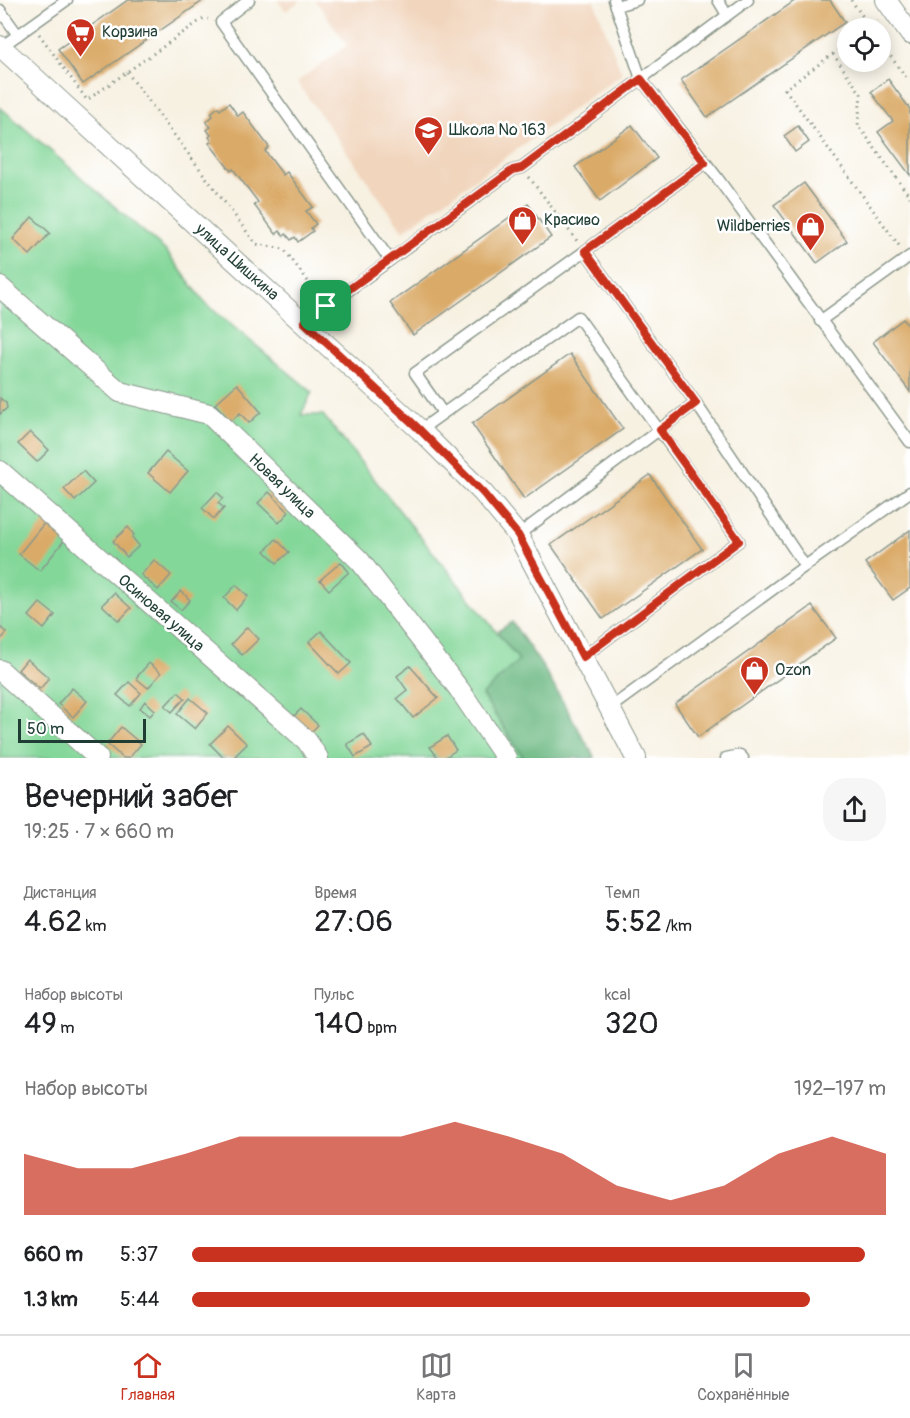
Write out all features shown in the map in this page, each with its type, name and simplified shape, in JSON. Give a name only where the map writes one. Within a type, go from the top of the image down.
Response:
[{"type":"street","points":[[886,8],[910,34]]},
{"type":"street","name":"улица Шишкина","points":[[6,43],[420,430],[483,493],[518,535],[636,758]]},
{"type":"street","name":"Новая улица","points":[[0,287],[120,392],[209,414],[360,561],[459,689],[506,758]]},
{"type":"street","name":"Осиновая улица","points":[[0,471],[307,741],[318,758]]},
{"type":"street","points":[[0,670],[98,758]]},
{"type":"lane","points":[[0,10],[6,43],[67,0]]},
{"type":"lane","points":[[249,0],[221,22],[390,260]]},
{"type":"lane","points":[[637,0],[615,3],[641,79],[910,442]]},
{"type":"lane","points":[[718,0],[727,15]]},
{"type":"lane","points":[[304,322],[513,170],[522,168],[748,0]]},
{"type":"lane","points":[[443,413],[415,373],[705,163]]},
{"type":"lane","points":[[585,251],[696,403],[804,566]]},
{"type":"lane","points":[[820,321],[909,257]]},
{"type":"lane","points":[[420,430],[578,317],[660,430],[739,541],[583,657]]},
{"type":"lane","points":[[518,535],[696,403]]},
{"type":"lane","points":[[610,708],[804,566],[910,492]]},
{"type":"lane","points":[[726,758],[740,755],[743,758]]},
{"type":"path","points":[[851,0],[863,18]]},
{"type":"path","points":[[33,25],[87,99],[204,18],[221,22]]},
{"type":"path","points":[[837,51],[785,89],[909,257]]},
{"type":"path","points":[[833,54],[861,94],[858,125],[910,197]]},
{"type":"path","points":[[891,57],[908,80]]},
{"type":"path","points":[[127,72],[255,244],[284,249],[326,306]]},
{"type":"path","points":[[522,168],[585,251]]},
{"type":"shaded area","points":[[277,0],[302,0],[286,11]]},
{"type":"shaded area","name":"Школа № 163","points":[[315,0],[594,0],[622,74],[403,231],[297,82],[347,45]]},
{"type":"green space","points":[[0,107],[167,252],[206,304],[312,392],[301,415],[323,415],[519,660],[482,695],[524,758],[0,758]]},
{"type":"green space","points":[[512,622],[544,669],[595,758],[524,758],[482,695],[519,660],[497,632]]},
{"type":"building","points":[[128,0],[204,0],[83,84],[58,49]]},
{"type":"building","points":[[796,0],[830,0],[842,18],[837,18],[837,28],[707,117],[681,80]]},
{"type":"building","points":[[888,79],[910,109],[910,175],[878,132],[893,121],[871,92]]},
{"type":"building","points":[[229,103],[238,116],[243,112],[269,147],[265,151],[283,175],[287,172],[313,207],[306,211],[316,224],[311,228],[313,231],[298,242],[295,237],[291,240],[280,231],[276,234],[254,205],[258,202],[233,169],[231,171],[209,143],[212,141],[207,130],[211,127],[206,122],[218,107],[220,110]]},
{"type":"building","points":[[632,125],[657,158],[600,201],[575,167]]},
{"type":"building","points":[[798,126],[809,142],[795,152],[784,136]]},
{"type":"building","points":[[804,183],[847,241],[817,263],[774,205]]},
{"type":"building","points":[[528,204],[551,237],[413,335],[390,303]]},
{"type":"building","points":[[32,217],[50,233],[30,255],[13,239]]},
{"type":"building","points":[[903,319],[910,328],[910,392],[873,342]]},
{"type":"building","points":[[570,354],[623,429],[524,499],[472,424]]},
{"type":"building","points":[[237,384],[261,412],[249,423],[240,413],[231,421],[215,404]]},
{"type":"building","points":[[0,398],[6,403],[7,408],[0,414]]},
{"type":"building","points":[[30,432],[49,450],[37,462],[18,444]]},
{"type":"building","points":[[166,452],[188,471],[170,492],[148,473]]},
{"type":"building","points":[[83,471],[94,483],[75,501],[64,489]]},
{"type":"building","points":[[650,475],[702,549],[603,619],[551,545]]},
{"type":"building","points":[[217,492],[223,498],[218,503],[224,508],[214,519],[202,508]]},
{"type":"building","points":[[269,492],[289,512],[279,523],[258,503]]},
{"type":"building","points":[[46,521],[66,538],[40,571],[19,554]]},
{"type":"building","points":[[128,527],[139,546],[127,557],[113,541]]},
{"type":"building","points":[[910,530],[910,588],[893,600],[865,563]]},
{"type":"building","points":[[276,539],[289,552],[277,563],[265,551]]},
{"type":"building","points":[[154,560],[171,575],[158,590],[141,575]]},
{"type":"building","points":[[341,562],[349,572],[329,590],[320,580]]},
{"type":"building","points":[[236,585],[248,596],[236,610],[224,598]]},
{"type":"building","points":[[181,591],[190,600],[181,610],[171,602]]},
{"type":"building","points":[[114,593],[131,608],[119,621],[102,605]]},
{"type":"building","points":[[40,603],[55,615],[44,629],[29,616]]},
{"type":"building","points":[[812,606],[836,638],[698,737],[675,704]]},
{"type":"building","points":[[0,627],[7,633],[0,640]]},
{"type":"building","points":[[247,627],[259,639],[242,655],[231,644]]},
{"type":"building","points":[[321,631],[351,663],[339,674],[309,642]]},
{"type":"building","points":[[27,659],[49,678],[40,689],[18,670]]},
{"type":"building","points":[[149,663],[161,673],[148,688],[136,678]]},
{"type":"building","points":[[410,666],[438,698],[413,718],[397,698],[407,690],[397,676]]},
{"type":"building","points":[[129,682],[141,693],[130,706],[117,695]]},
{"type":"building","points":[[72,688],[87,701],[73,717],[58,704]]},
{"type":"building","points":[[178,692],[185,698],[172,712],[165,706]]},
{"type":"building","points":[[190,698],[208,713],[195,729],[177,714]]},
{"type":"building","points":[[145,701],[155,710],[150,716],[140,708]]},
{"type":"building","points":[[301,709],[318,725],[310,733],[293,717]]},
{"type":"building","points":[[228,726],[247,744],[233,758],[224,758],[210,744]]},
{"type":"building","points":[[121,727],[141,744],[129,758],[123,758],[107,744]]},
{"type":"building","points":[[364,734],[372,747],[355,757],[347,744]]},
{"type":"building","points":[[447,736],[456,750],[444,758],[438,758],[430,747]]},
{"type":"place","name":"Корзина","points":[[81,58]]},
{"type":"place","name":"Школа № 163","points":[[428,156]]},
{"type":"place","name":"Красиво","points":[[523,246]]},
{"type":"place","name":"Wildberries","points":[[811,252]]},
{"type":"place","name":"Ozon","points":[[754,696]]},
{"type":"route","points":[[641,79],[705,163],[585,251],[696,403],[660,430],[739,541],[583,657],[518,535],[483,493],[420,430],[304,322],[326,306],[513,170],[522,168],[641,79]]}]
